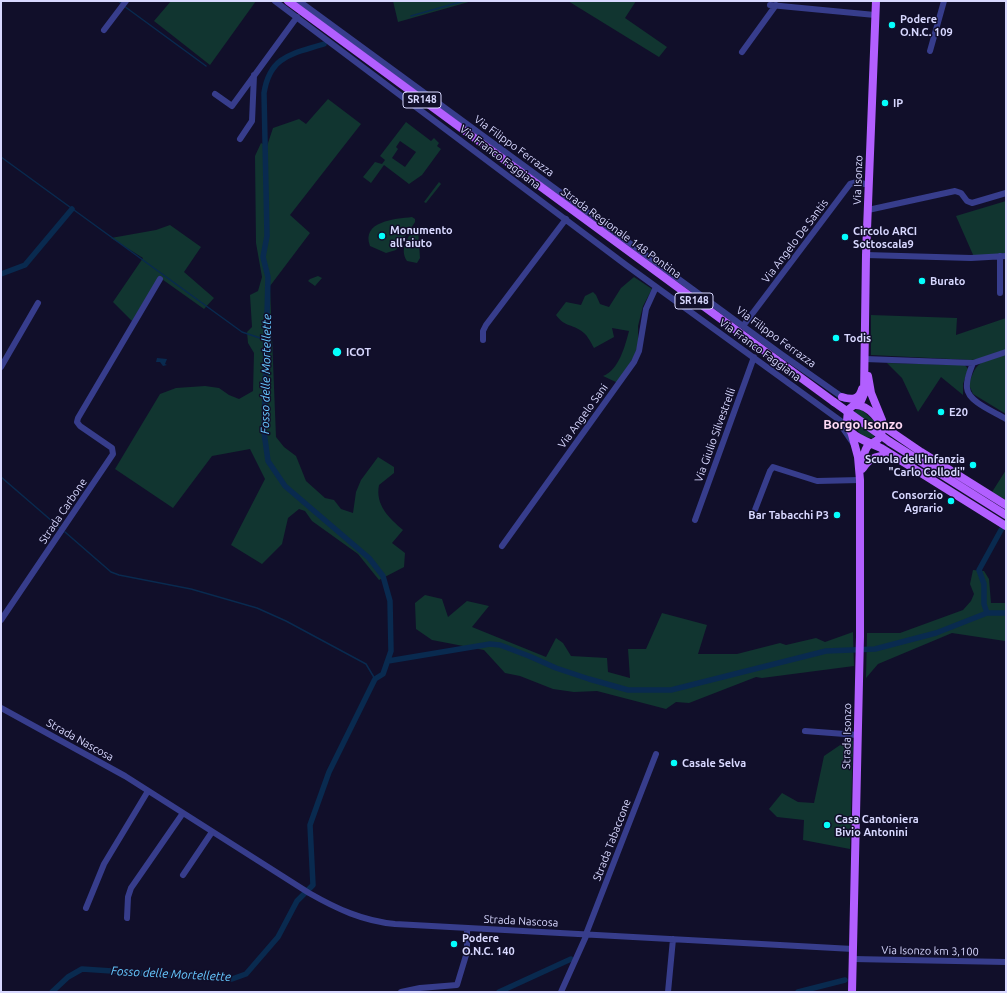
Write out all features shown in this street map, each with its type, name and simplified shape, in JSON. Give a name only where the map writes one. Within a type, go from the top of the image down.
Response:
[{"type":"main road","name":"Strada Regionale 148 Pontina","points":[[288,1],[834,402],[890,442],[1006,515]]},
{"type":"main road","name":"Via Isonzo","points":[[866,386],[866,254],[876,1]]},
{"type":"main road","points":[[842,397],[851,399],[857,398],[866,386]]},
{"type":"main road","points":[[860,480],[848,411],[863,399],[866,386]]},
{"type":"main road","points":[[866,386],[870,411],[880,424],[920,452],[1006,505]]},
{"type":"main road","points":[[866,386],[889,430]]},
{"type":"main road","points":[[856,405],[870,411]]},
{"type":"main road","points":[[860,480],[865,452],[881,434],[880,424]]},
{"type":"main road","points":[[850,429],[860,440],[871,444],[1006,526]]},
{"type":"main road","points":[[863,468],[873,458],[882,455],[891,456]]},
{"type":"main road","name":"Strada Isonzo","points":[[852,992],[860,658],[860,480]]},
{"type":"street","points":[[104,30],[126,1]]},
{"type":"street","name":"Via Franco Faggiana","points":[[275,1],[656,287],[754,357],[850,429]]},
{"type":"street","name":"Via Filippo Ferrazza","points":[[299,1],[743,326],[842,397],[856,405]]},
{"type":"street","points":[[800,1],[800,8]]},
{"type":"street","points":[[930,50],[944,1]]},
{"type":"street","points":[[742,52],[773,5],[875,15]]},
{"type":"street","points":[[215,94],[232,106],[297,17]]},
{"type":"street","points":[[240,139],[252,121],[254,75]]},
{"type":"street","name":"Via Angelo De Santis","points":[[743,326],[849,185],[857,182],[869,185]]},
{"type":"street","points":[[868,210],[955,191],[961,192],[967,201],[972,203],[1006,193]]},
{"type":"street","points":[[483,340],[483,331],[486,325],[566,219]]},
{"type":"street","points":[[866,254],[964,258],[1003,256],[1000,293]]},
{"type":"street","name":"Strada Carbone","points":[[1,620],[113,454],[112,448],[81,427],[78,422],[79,416],[160,279]]},
{"type":"street","name":"Via Angelo Sani","points":[[502,546],[634,362],[639,351],[646,308],[656,287]]},
{"type":"street","points":[[1,367],[38,303]]},
{"type":"street","points":[[865,359],[973,363],[1006,352]]},
{"type":"street","name":"Via Giulio Silvestrelli","points":[[695,520],[754,357]]},
{"type":"street","points":[[973,363],[967,381],[969,394],[978,402],[1006,419]]},
{"type":"street","points":[[832,415],[855,446]]},
{"type":"street","points":[[753,515],[770,471],[773,467],[815,481],[860,480]]},
{"type":"street","name":"Strada Nascosa","points":[[2,711],[118,772],[300,888],[336,909],[371,921],[467,928],[853,949]]},
{"type":"street","points":[[805,731],[858,735]]},
{"type":"street","name":"Strada Tabaccone","points":[[561,992],[587,934],[656,754]]},
{"type":"street","points":[[86,908],[104,864],[148,791]]},
{"type":"street","points":[[127,918],[128,897],[131,888],[183,813]]},
{"type":"street","points":[[183,875],[212,832]]},
{"type":"street","points":[[401,992],[425,987],[452,989],[458,984],[466,958],[467,928]]},
{"type":"street","points":[[668,992],[672,939]]},
{"type":"street","name":"Via Isonzo km 3,100","points":[[853,959],[1006,962]]},
{"type":"green space","points":[[171,1],[256,1],[210,65],[154,21]]},
{"type":"green space","points":[[393,1],[472,1],[398,22]]},
{"type":"green space","points":[[568,1],[636,1],[625,18],[667,47],[659,57]]},
{"type":"green space","points":[[328,99],[361,124],[290,215],[310,233],[270,286],[276,437],[284,447],[296,456],[306,481],[325,498],[334,500],[341,509],[353,513],[356,492],[361,480],[378,457],[394,467],[394,473],[379,485],[378,492],[381,505],[384,510],[388,516],[403,530],[392,543],[405,553],[404,567],[379,580],[358,554],[312,521],[305,511],[299,509],[288,518],[282,544],[262,564],[231,545],[265,479],[250,449],[212,456],[173,508],[115,469],[160,394],[176,388],[205,386],[219,388],[229,395],[239,399],[253,391],[254,353],[248,343],[247,332],[252,327],[250,295],[258,291],[262,277],[256,243],[255,156],[261,143],[267,146],[273,128],[299,119],[306,124]]},
{"type":"green space","points":[[406,122],[431,141],[434,138],[439,143],[437,146],[441,149],[422,175],[409,184],[384,165],[371,183],[363,177],[375,162],[382,164],[385,160],[380,156]],"holes":[[[400,141],[416,152],[405,167],[392,158],[398,149],[396,147]]]},
{"type":"green space","points":[[439,182],[441,184],[426,203],[424,202]]},
{"type":"green space","points":[[1006,201],[1006,253],[974,257],[956,216]]},
{"type":"green space","points":[[412,217],[415,219],[415,222],[396,250],[386,253],[370,246],[370,231],[375,226],[389,220]]},
{"type":"green space","points":[[170,225],[201,247],[184,272],[214,298],[204,309],[159,277],[132,321],[113,302],[143,258],[111,238],[156,230]]},
{"type":"green space","points":[[414,228],[418,229],[420,258],[417,263],[407,261],[404,252],[405,244]]},
{"type":"green space","points":[[318,276],[322,278],[315,286],[308,281],[310,279]]},
{"type":"green space","points":[[634,277],[652,289],[643,306],[638,326],[638,346],[634,356],[618,383],[603,376],[609,373],[617,363],[629,331],[612,328],[614,337],[594,348],[585,334],[564,323],[556,315],[566,302],[581,305],[585,296],[593,292],[600,304],[609,307],[621,288]]},
{"type":"green space","points":[[871,315],[957,318],[956,335],[1006,318],[1006,350],[982,359],[971,360],[871,355]]},
{"type":"green space","points":[[1006,354],[1006,414],[973,394],[969,385],[974,370],[978,366],[986,360]]},
{"type":"green space","points":[[887,363],[965,365],[968,369],[963,384],[963,395],[941,377],[918,412],[902,378]]},
{"type":"green space","points":[[856,410],[862,410],[874,421],[877,431],[873,438],[864,437],[856,428],[852,417]]},
{"type":"green space","points":[[1006,470],[1006,500],[992,492]]},
{"type":"green space","points":[[973,570],[984,571],[989,579],[991,603],[1006,603],[1005,641],[952,633],[878,664],[866,678],[867,633],[900,633],[963,610],[971,601],[974,594],[970,584]]},
{"type":"green space","points":[[425,595],[442,599],[448,617],[467,601],[489,606],[472,627],[546,657],[556,638],[563,643],[571,656],[607,658],[608,672],[630,678],[628,649],[646,649],[662,613],[707,625],[698,654],[737,654],[780,643],[786,645],[816,638],[825,642],[853,632],[854,666],[762,678],[756,677],[689,703],[676,702],[666,709],[597,691],[574,692],[553,689],[520,676],[505,673],[484,650],[432,640],[416,629],[415,603]]},
{"type":"green space","points":[[846,741],[853,741],[850,849],[803,840],[804,820],[777,817],[769,809],[782,793],[798,802],[814,803],[824,756]]},
{"type":"water","points":[[157,358],[167,359],[165,364],[167,365],[163,366],[160,362],[156,362]]},
{"type":"waterway","name":"Fosso delle Mortellette","points":[[411,16],[464,1]]},
{"type":"waterway","points":[[124,6],[206,66]]},
{"type":"waterway","name":"Fosso delle Mortellette","points":[[52,992],[68,977],[82,969],[232,979],[246,974],[278,937],[297,901],[313,885],[310,825],[329,772],[375,679],[383,674],[391,651],[390,601],[383,576],[369,558],[285,486],[268,461],[264,432],[268,277],[263,257],[267,236],[264,93],[267,80],[277,63],[293,54],[324,44]]},
{"type":"waterway","points":[[1,157],[242,332],[266,340]]},
{"type":"waterway","points":[[1,274],[25,265],[72,209]]},
{"type":"waterway","points":[[1,477],[60,528]]},
{"type":"waterway","points":[[987,613],[984,604],[984,584],[979,570],[1001,530]]},
{"type":"waterway","points":[[65,532],[111,572],[119,575],[191,589],[257,608],[286,621],[366,664],[375,679]]},
{"type":"waterway","points":[[388,661],[490,644],[500,645],[556,668],[628,690],[671,690],[826,651],[875,649],[936,633],[987,613],[1006,613]]},
{"type":"waterway","points":[[499,992],[571,959]]},
{"type":"waterway","points":[[798,992],[845,980]]},
{"type":"place","name":"Podere O.N.C. 109","points":[[892,25]]},
{"type":"place","name":"IP","points":[[885,103]]},
{"type":"place","name":"Monumento all'aiuto","points":[[382,236]]},
{"type":"place","name":"Circolo ARCI Sottoscala9","points":[[845,237]]},
{"type":"place","name":"Burato","points":[[922,281]]},
{"type":"place","name":"Todis","points":[[836,338]]},
{"type":"place","name":"ICOT","points":[[337,352]]},
{"type":"place","name":"E20","points":[[941,412]]},
{"type":"place","name":"Scuola dell'Infanzia \"Carlo Collodi\"","points":[[973,465]]},
{"type":"place","name":"Consorzio Agrario","points":[[951,501]]},
{"type":"place","name":"Bar Tabacchi P3","points":[[837,515]]},
{"type":"place","name":"Casale Selva","points":[[674,763]]},
{"type":"place","name":"Casa Cantoniera Bivio Antonini","points":[[827,825]]},
{"type":"place","name":"Podere O.N.C. 140","points":[[454,944]]},
{"type":"district","name":"Borgo Isonzo","points":[[863,425]]}]
